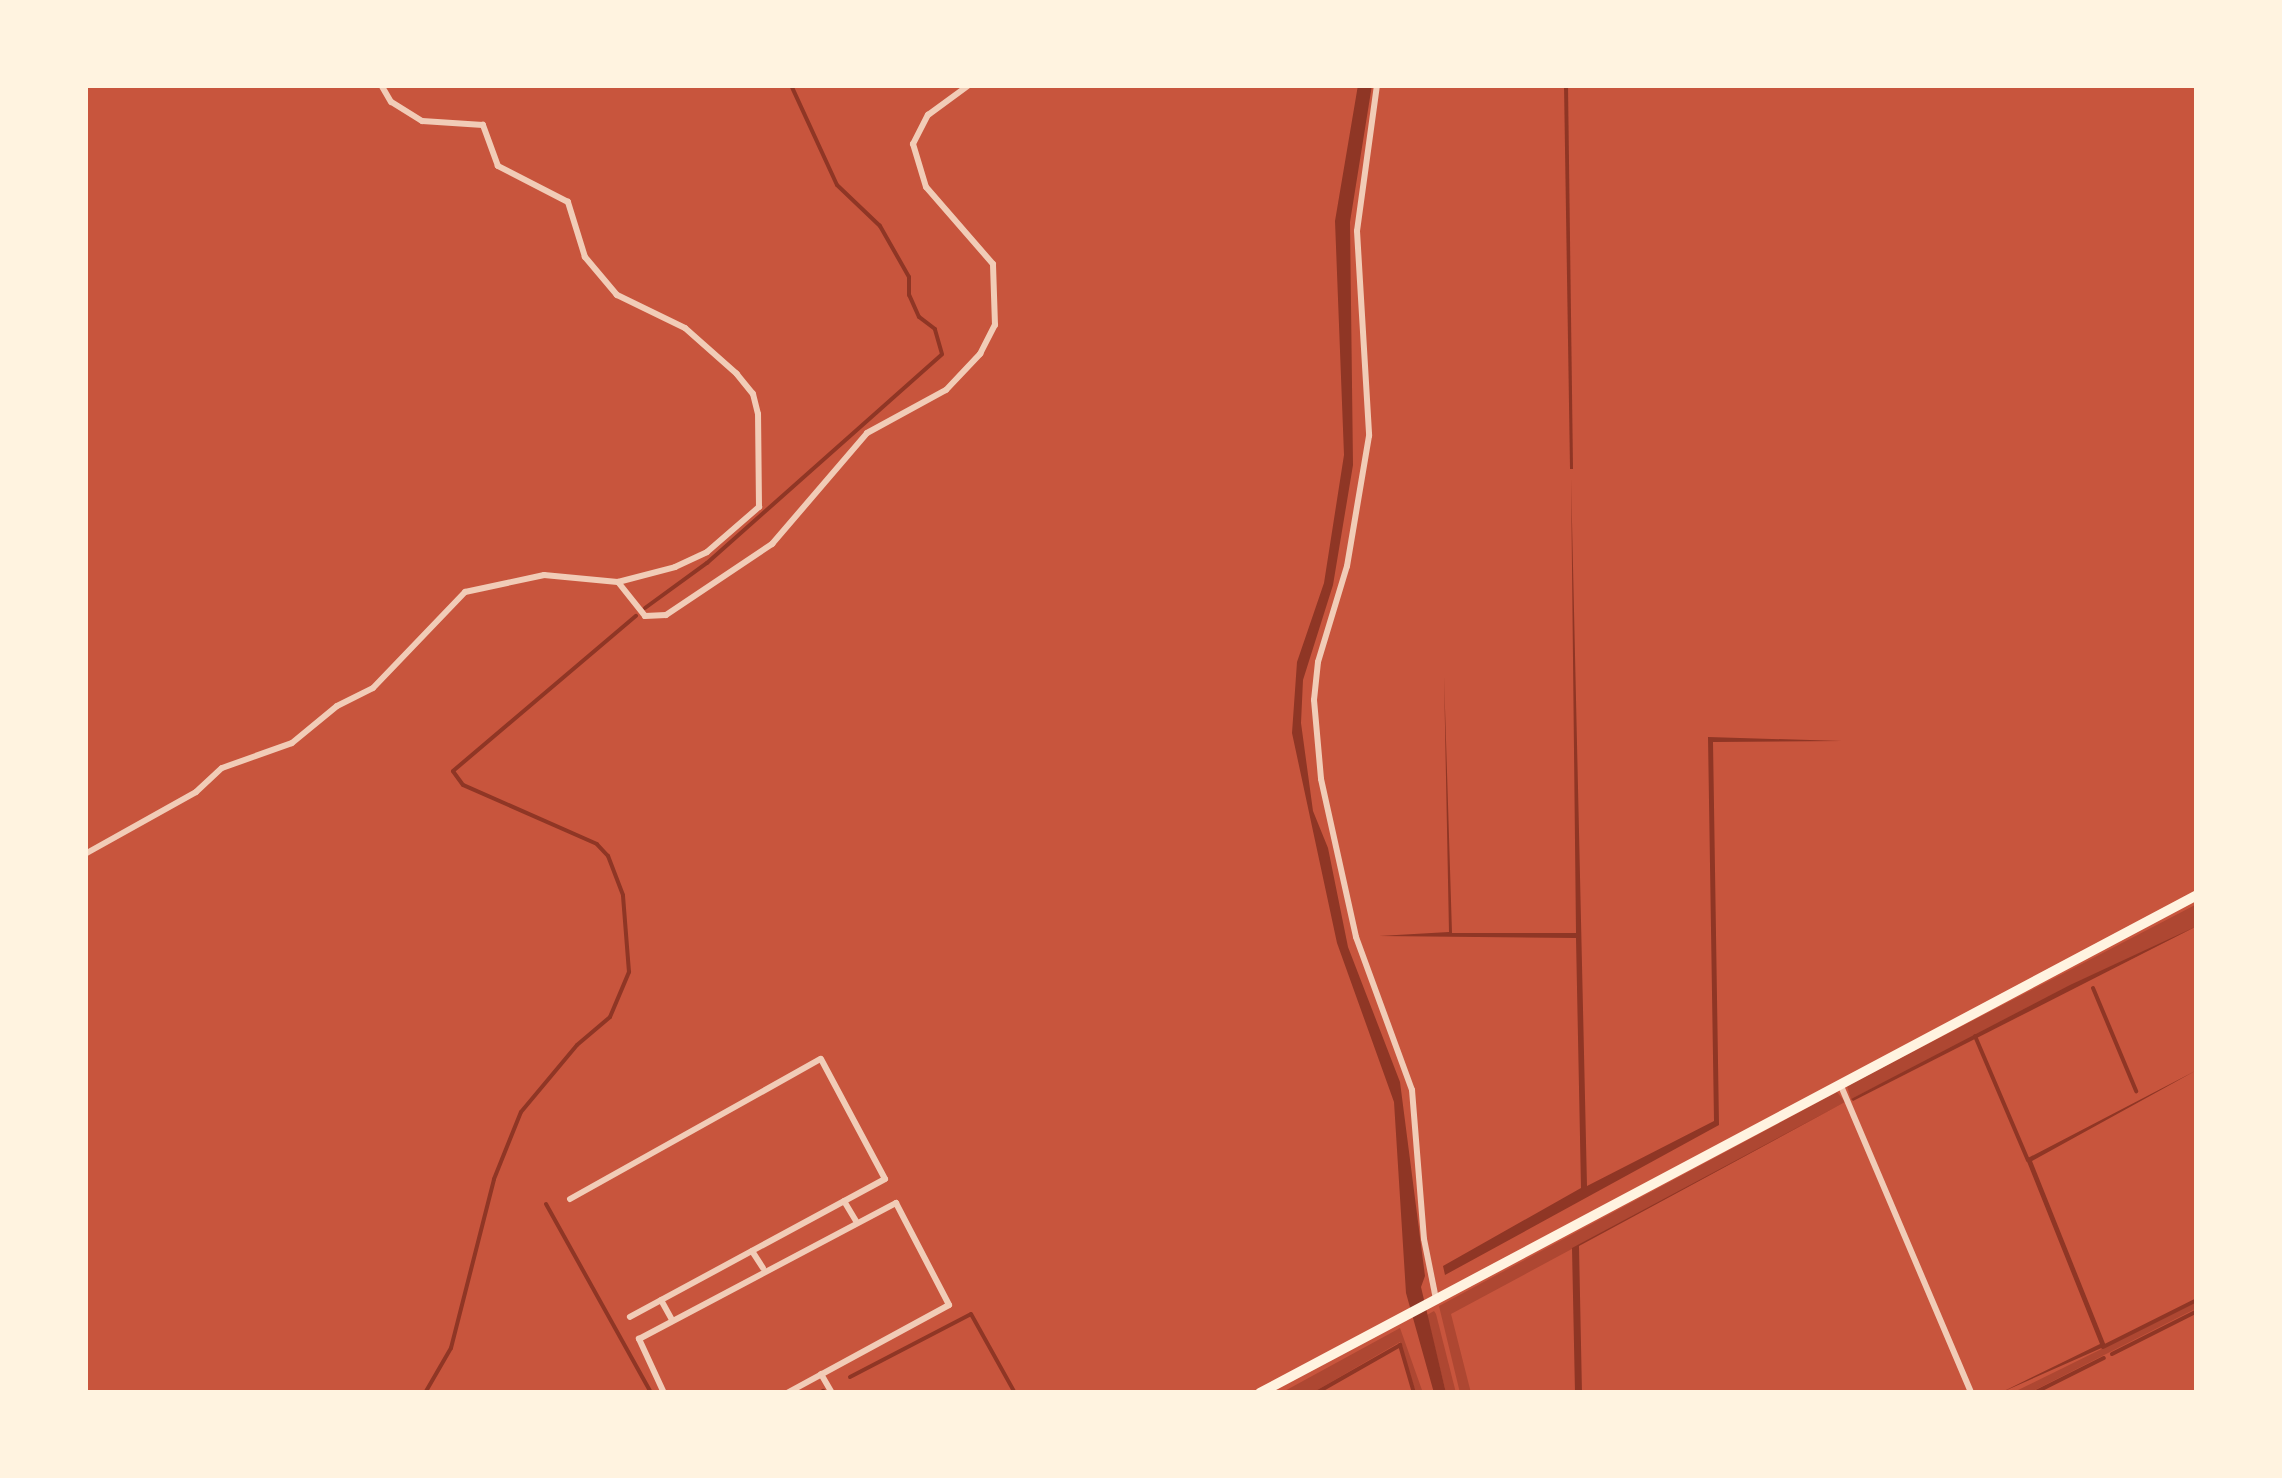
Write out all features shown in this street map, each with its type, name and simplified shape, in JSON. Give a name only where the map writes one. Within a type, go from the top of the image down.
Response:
[{"type":"main road","points":[[1260,1393],[1839,1081],[2197,895]]},
{"type":"street","points":[[85,854],[196,792],[222,768],[292,743],[338,706],[373,688],[465,592],[544,574],[618,582],[696,560],[759,507],[753,394],[685,328],[617,294],[584,257],[568,202],[498,166],[484,125],[422,121],[392,102],[381,85]]},
{"type":"street","points":[[618,582],[645,616],[666,615],[772,544],[867,432],[946,390],[980,354],[995,325],[994,264],[926,187],[913,144],[928,115],[969,85]]},
{"type":"street","points":[[1377,85],[1357,231],[1369,436],[1347,566],[1318,662],[1315,732],[1356,937],[1409,1076],[1432,1300]]},
{"type":"street","points":[[570,1198],[821,1059],[885,1179],[630,1316]]},
{"type":"street","points":[[1839,1081],[1971,1393]]},
{"type":"street","points":[[844,1202],[856,1221]]},
{"type":"street","points":[[664,1393],[637,1342],[763,1268],[888,1205],[902,1208],[951,1301],[787,1393]]},
{"type":"street","points":[[752,1251],[763,1268]]},
{"type":"street","points":[[661,1300],[672,1320]]},
{"type":"street","points":[[820,1374],[832,1393]]},
{"type":"shaded area","points":[[1358,85],[1372,85],[1350,222],[1353,465],[1333,585],[1303,680],[1301,723],[1313,811],[1328,848],[1348,947],[1400,1082],[1425,1276],[1421,1287],[1446,1393],[1434,1393],[1406,1293],[1394,1102],[1337,943],[1292,733],[1297,662],[1324,583],[1344,455],[1335,221]]},
{"type":"shaded area","points":[[1564,85],[1568,85],[1573,469],[1570,469]]},
{"type":"shaded area","points":[[1571,477],[1587,1186],[1714,1121],[1708,737],[1842,741],[1713,742],[1719,1125],[1445,1275],[1443,1266],[1581,1188],[1576,938],[1379,936],[1449,932],[1444,675],[1452,933],[1576,933]]},
{"type":"shaded area","points":[[2197,904],[2197,926],[1851,1099],[1847,1086]]},
{"type":"shaded area","points":[[2197,926],[1853,1101],[1851,1099],[2070,985]]},
{"type":"shaded area","points":[[2197,1070],[2032,1161],[2106,1346],[2000,1393],[2100,1344],[2026,1159]]},
{"type":"shaded area","points":[[1837,1092],[1845,1102],[1451,1314],[1471,1393],[1460,1393],[1439,1306]]},
{"type":"shaded area","points":[[1845,1102],[1579,1246],[1582,1393],[1575,1393],[1572,1248]]},
{"type":"shaded area","points":[[2197,1302],[2197,1308],[2029,1393],[2012,1393]]},
{"type":"shaded area","points":[[1434,1311],[1456,1393],[1446,1393],[1427,1315]]},
{"type":"shaded area","points":[[1400,1328],[1423,1393],[1416,1393],[1400,1342],[1312,1393],[1281,1393]]},
{"type":"waterway","points":[[645,608],[707,563],[942,354],[935,329],[919,317],[909,295],[909,277],[880,226],[837,185],[791,85]]},
{"type":"waterway","points":[[425,1393],[451,1348],[494,1179],[521,1112],[577,1045],[610,1017],[629,972],[623,895],[608,856],[597,844],[463,785],[453,771],[636,616]]},
{"type":"waterway","points":[[2093,988],[2136,1091]]},
{"type":"waterway","points":[[1975,1036],[2028,1160]]},
{"type":"waterway","points":[[546,1204],[651,1393]]},
{"type":"waterway","points":[[2103,1347],[2197,1300]]},
{"type":"waterway","points":[[2112,1354],[2197,1311]]},
{"type":"waterway","points":[[850,1377],[971,1314],[1015,1393]]},
{"type":"waterway","points":[[1316,1393],[1400,1345],[1414,1393]]},
{"type":"waterway","points":[[2034,1393],[2104,1358]]}]
